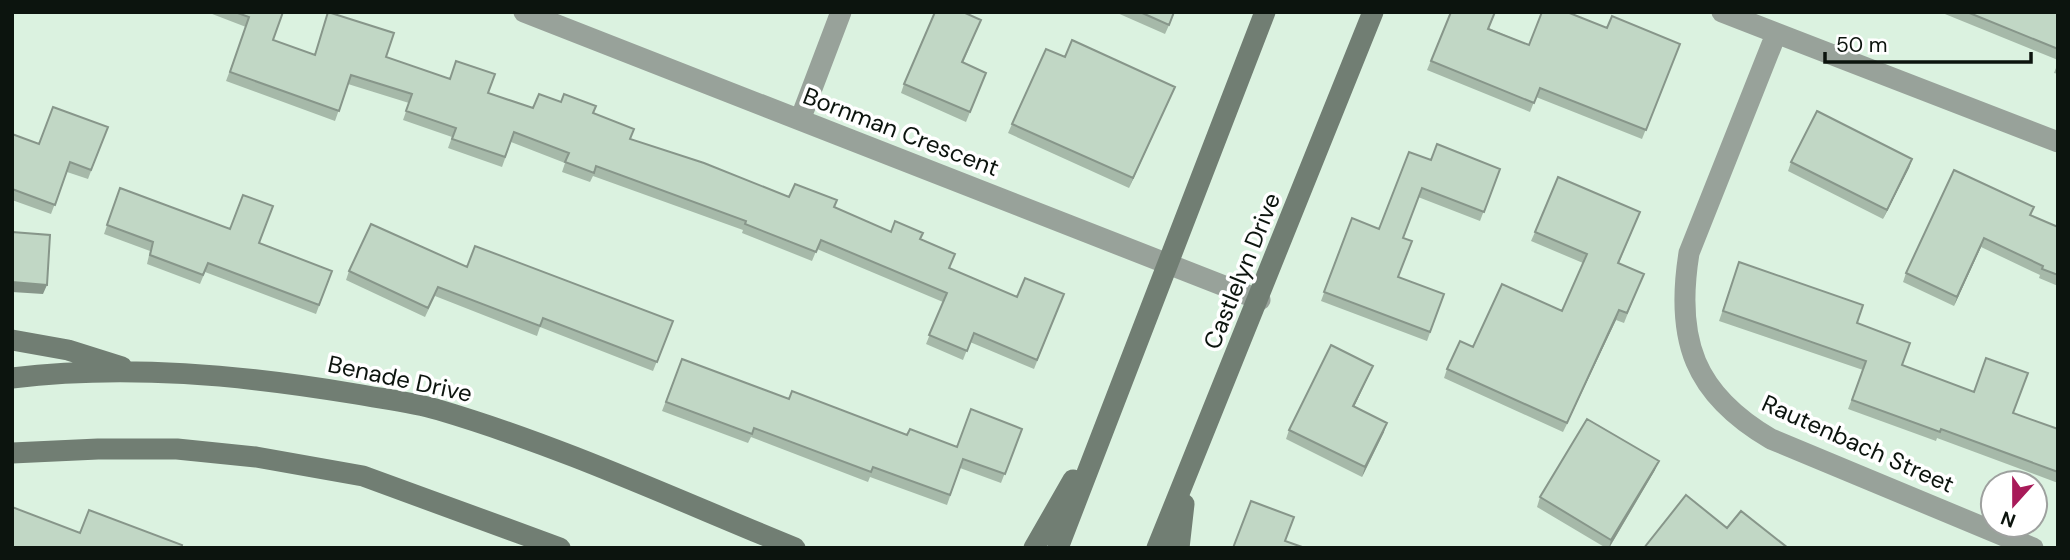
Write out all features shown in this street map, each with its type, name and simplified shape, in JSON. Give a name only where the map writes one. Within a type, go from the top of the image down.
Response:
[{"type":"street","name":"Bornman Crescent","points":[[524,12],[1260,300]]},
{"type":"street","points":[[800,120],[841,12]]},
{"type":"street","points":[[1059,548],[1265,12]]},
{"type":"street","name":"Castlelyn Drive","points":[[1157,548],[1260,300],[1373,12]]},
{"type":"street","points":[[1723,12],[2034,130],[2058,142]]},
{"type":"street","name":"Rautenbach Street","points":[[1776,34],[1689,253],[1684,286],[1685,315],[1692,353],[1711,392],[1743,423],[1771,439],[2033,548]]},
{"type":"street","points":[[12,340],[68,350],[142,373]]},
{"type":"street","name":"Benade Drive","points":[[12,378],[43,374],[190,373],[293,383],[436,409],[545,444],[795,548]]},
{"type":"street","points":[[1034,548],[1104,428]]},
{"type":"street","points":[[12,453],[177,449],[256,457],[363,476],[560,548]]},
{"type":"street","points":[[1179,548],[1186,481]]},
{"type":"building","points":[[235,12],[283,12],[273,40],[315,55],[328,12],[394,33],[386,57],[450,79],[456,61],[495,74],[488,93],[533,108],[539,94],[561,102],[564,94],[596,106],[593,113],[634,129],[630,139],[704,163],[789,197],[795,184],[837,200],[834,207],[891,232],[895,221],[923,233],[920,239],[955,254],[949,268],[1017,297],[1025,278],[1064,294],[1037,360],[974,333],[967,351],[929,335],[947,293],[821,240],[816,252],[745,224],[746,221],[596,166],[594,173],[565,162],[569,153],[514,132],[505,157],[452,139],[456,128],[406,111],[412,94],[351,75],[339,111],[230,72],[249,17]]},
{"type":"building","points":[[935,12],[963,12],[981,20],[962,62],[986,73],[970,112],[904,84]]},
{"type":"building","points":[[1140,12],[1174,12],[1169,25]]},
{"type":"building","points":[[1451,12],[1495,12],[1488,29],[1529,45],[1542,12],[1567,12],[1607,28],[1612,16],[1680,44],[1646,130],[1540,88],[1534,103],[1431,61]]},
{"type":"building","points":[[1967,12],[2058,12],[2058,49]]},
{"type":"building","points":[[1072,40],[1175,87],[1133,178],[1012,124],[1046,49],[1065,57]]},
{"type":"building","points":[[53,107],[108,127],[91,170],[70,162],[55,205],[12,189],[12,134],[39,144]]},
{"type":"building","points":[[1817,111],[1912,159],[1887,210],[1791,162]]},
{"type":"building","points":[[1437,144],[1500,169],[1484,212],[1422,188],[1403,238],[1412,241],[1398,277],[1444,294],[1430,332],[1324,292],[1352,218],[1379,229],[1409,152],[1431,160]]},
{"type":"building","points":[[1954,170],[2034,207],[2030,215],[2058,227],[2058,275],[1984,238],[1957,297],[1906,273]]},
{"type":"building","points":[[1558,177],[1640,212],[1618,263],[1644,274],[1627,313],[1619,310],[1567,423],[1447,369],[1460,341],[1473,347],[1502,284],[1562,311],[1587,254],[1535,232]]},
{"type":"building","points":[[120,188],[230,229],[243,195],[273,206],[259,243],[332,271],[319,305],[208,263],[203,275],[150,255],[153,242],[107,225]]},
{"type":"building","points":[[371,224],[467,267],[475,246],[673,321],[657,362],[543,318],[540,326],[438,287],[428,308],[349,271]]},
{"type":"building","points":[[12,232],[50,235],[47,285],[12,282]]},
{"type":"building","points":[[1739,262],[1863,305],[1857,323],[1910,343],[1902,365],[1974,392],[1986,358],[2028,373],[2013,413],[2058,429],[2058,472],[1852,400],[1866,361],[1723,311]]},
{"type":"building","points":[[1331,345],[1373,366],[1353,406],[1387,423],[1365,467],[1289,430]]},
{"type":"building","points":[[682,359],[789,399],[792,391],[907,435],[910,429],[957,447],[971,409],[1022,429],[1005,474],[963,459],[950,495],[873,467],[871,472],[754,428],[752,434],[666,402]]},
{"type":"building","points":[[1587,419],[1659,461],[1611,540],[1540,497]]},
{"type":"building","points":[[1686,495],[1727,528],[1741,511],[1788,548],[1644,548]]},
{"type":"building","points":[[1251,501],[1294,517],[1285,541],[1305,548],[1233,548]]},
{"type":"building","points":[[12,507],[80,533],[89,510],[182,545],[181,548],[12,548]]}]
